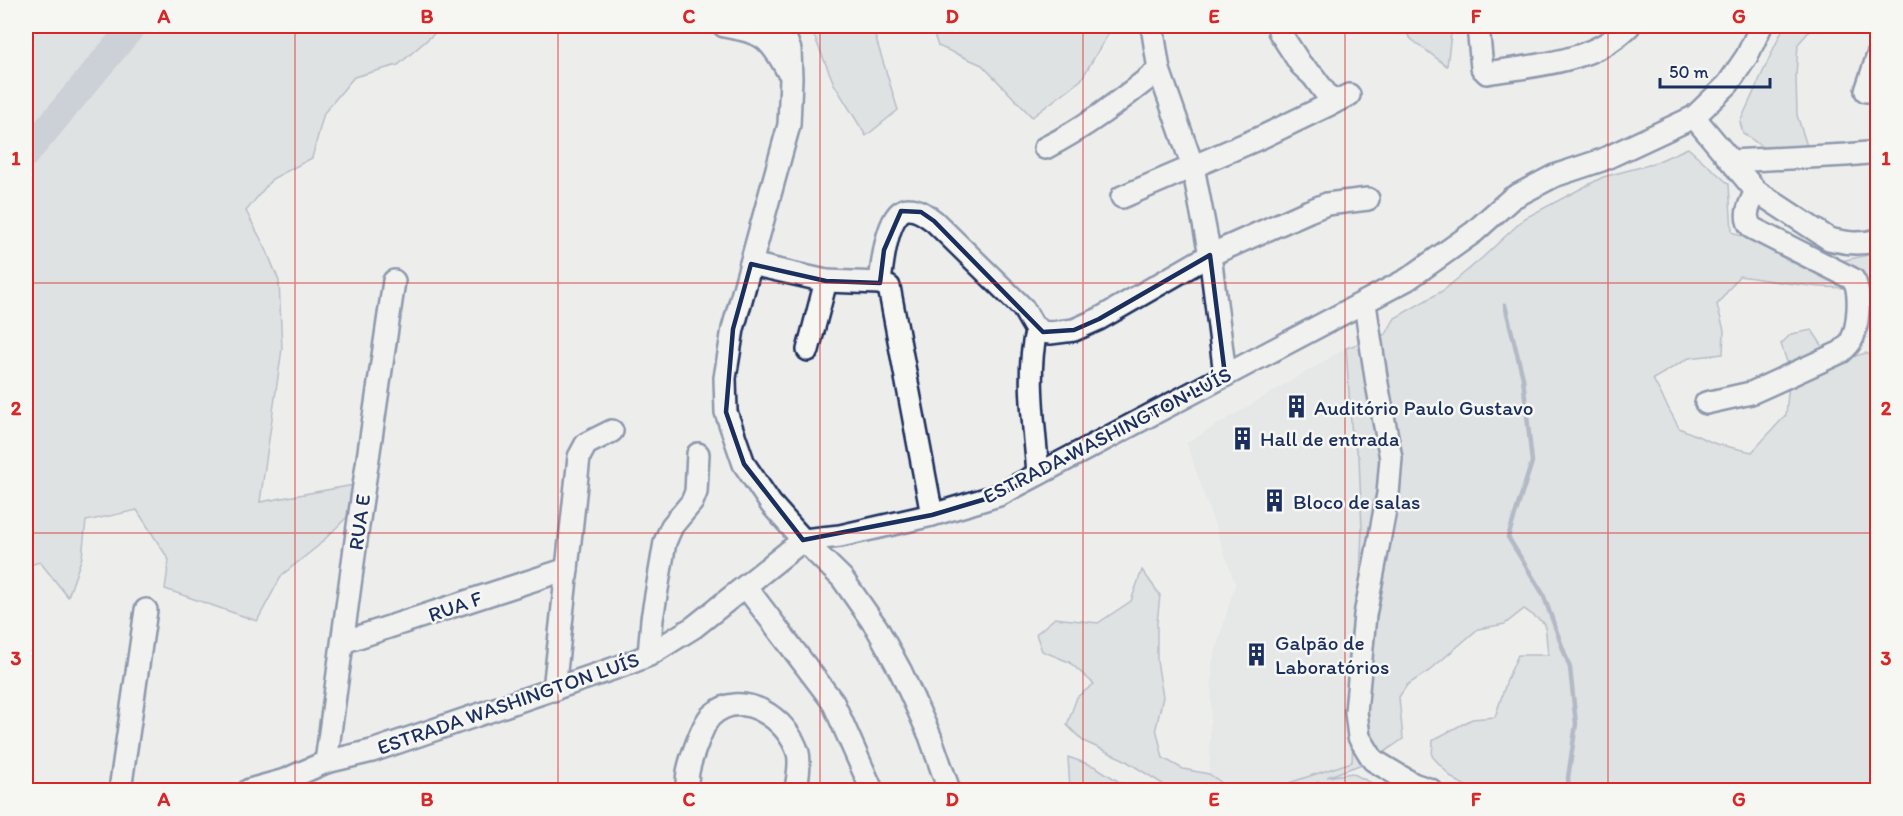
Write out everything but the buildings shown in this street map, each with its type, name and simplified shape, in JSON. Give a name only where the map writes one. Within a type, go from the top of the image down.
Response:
[{"type":"street","points":[[724,26],[759,34],[768,40],[778,53],[791,78]]},
{"type":"street","points":[[781,26],[790,51],[789,125],[733,329],[725,378],[726,412],[744,464],[771,504],[803,540],[842,578],[877,628],[901,672],[925,725],[949,790]]},
{"type":"street","points":[[1478,26],[1482,68],[1487,72],[1569,59],[1594,50],[1629,26]]},
{"type":"street","name":"ESTRADA WASHINGTON LUÍS","points":[[249,790],[284,785],[326,762],[372,751],[554,690],[649,655],[694,627],[803,540],[840,536],[932,515],[999,495],[1418,273],[1474,232],[1512,198],[1554,176],[1602,160],[1694,117],[1728,84],[1748,56],[1761,26]]},
{"type":"street","points":[[1122,197],[1341,99],[1321,85],[1297,59],[1279,31]]},
{"type":"street","points":[[1153,32],[1160,70],[1193,167],[1210,255],[1225,375]]},
{"type":"street","points":[[1866,91],[1878,55]]},
{"type":"street","points":[[1045,148],[1081,129],[1160,70]]},
{"type":"street","points":[[1694,117],[1756,191],[1828,239],[1842,243],[1864,244],[1878,240]]},
{"type":"street","points":[[1731,161],[1878,152]]},
{"type":"street","points":[[1706,403],[1751,393],[1841,352],[1851,341],[1858,319],[1858,286],[1853,279],[1752,228],[1748,223],[1748,210],[1756,191]]},
{"type":"street","points":[[880,283],[884,250],[894,220],[901,211],[908,208],[921,212],[934,221],[1023,308],[1037,328],[1050,333],[1074,330],[1099,319],[1210,255],[1327,204],[1368,199]]},
{"type":"street","points":[[751,264],[826,281],[880,283],[889,287],[932,515]]},
{"type":"street","name":"RUA E","points":[[326,762],[394,281]]},
{"type":"street","points":[[808,350],[826,281]]},
{"type":"street","points":[[1365,303],[1391,458],[1388,494],[1365,615],[1356,712],[1359,737],[1373,760],[1413,784],[1431,790]]},
{"type":"street","points":[[1037,328],[1032,346],[1032,359],[1033,413],[1038,474]]},
{"type":"street","points":[[554,690],[579,457],[586,444],[612,431]]},
{"type":"street","points":[[649,655],[652,620],[665,542],[672,526],[692,502],[696,492],[698,454]]},
{"type":"street","name":"RUA F","points":[[343,642],[567,569]]},
{"type":"street","points":[[746,587],[833,702],[872,790]]},
{"type":"street","points":[[120,790],[146,610]]},
{"type":"street","points":[[687,790],[688,773],[710,716],[729,706],[756,706],[772,716],[787,732],[798,754],[796,790]]},
{"type":"highlighted area","points":[[901,211],[921,212],[934,221],[1043,332],[1074,330],[1099,319],[1210,255],[1225,375],[999,495],[932,515],[803,540],[744,464],[726,412],[733,329],[751,264],[826,281],[880,283],[884,250]]},
{"type":"shaded area","points":[[26,26],[443,26],[398,65],[354,77],[324,113],[312,158],[272,179],[246,211],[266,249],[279,281],[282,349],[260,502],[354,485],[354,510],[318,546],[282,575],[257,621],[165,589],[169,560],[137,510],[86,521],[82,557],[68,597],[40,562],[26,566]]},
{"type":"shaded area","points":[[810,26],[872,26],[898,110],[866,136],[834,84]]},
{"type":"shaded area","points":[[931,26],[1113,26],[1081,80],[1032,117],[982,65],[938,46]]},
{"type":"shaded area","points":[[1401,26],[1452,26],[1447,66],[1411,39]]},
{"type":"shaded area","points":[[1784,26],[1814,26],[1798,44],[1796,76],[1797,115],[1810,155],[1779,159],[1743,133],[1740,122]]},
{"type":"shaded area","points":[[1688,148],[1729,184],[1732,232],[1777,252],[1841,261],[1877,253],[1877,285],[1825,287],[1739,276],[1717,305],[1724,330],[1723,354],[1689,358],[1653,379],[1679,428],[1716,444],[1752,452],[1786,415],[1790,371],[1781,344],[1791,334],[1812,330],[1833,362],[1866,353],[1877,358],[1877,790],[1472,790],[1452,778],[1432,756],[1433,740],[1472,719],[1495,717],[1518,655],[1548,655],[1545,624],[1524,609],[1505,624],[1478,629],[1429,671],[1407,685],[1399,697],[1403,739],[1373,760],[1327,777],[1352,773],[1385,790],[1313,790],[1319,781],[1308,790],[1268,790],[1352,762],[1362,530],[1359,458],[1352,438],[1346,348],[1386,334],[1395,318],[1444,290],[1525,218],[1603,177],[1652,164]]},
{"type":"shaded area","points":[[1346,348],[1352,438],[1359,458],[1362,530],[1352,762],[1268,790],[1232,790],[1209,774],[1212,663],[1235,584],[1186,443]]},
{"type":"shaded area","points":[[1142,570],[1160,595],[1157,661],[1163,697],[1156,728],[1163,758],[1183,769],[1209,774],[1232,790],[1172,790],[1123,759],[1083,741],[1067,725],[1077,697],[1094,684],[1069,662],[1042,651],[1036,634],[1055,618],[1098,623],[1131,601]]},
{"type":"shaded area","points":[[1068,757],[1096,767],[1132,790],[1070,790]]},
{"type":"waterway","points":[[26,154],[133,26]]},
{"type":"waterway","points":[[1505,305],[1523,378],[1532,462],[1508,537],[1543,594],[1570,668],[1576,724],[1568,778],[1569,790]]},
{"type":"place","name":"Auditório Paulo Gustavo","points":[[1296,407]]},
{"type":"place","name":"Hall de entrada","points":[[1242,438]]},
{"type":"place","name":"Bloco de salas","points":[[1275,501]]},
{"type":"place","name":"Galpão de Laboratórios","points":[[1257,654]]}]
